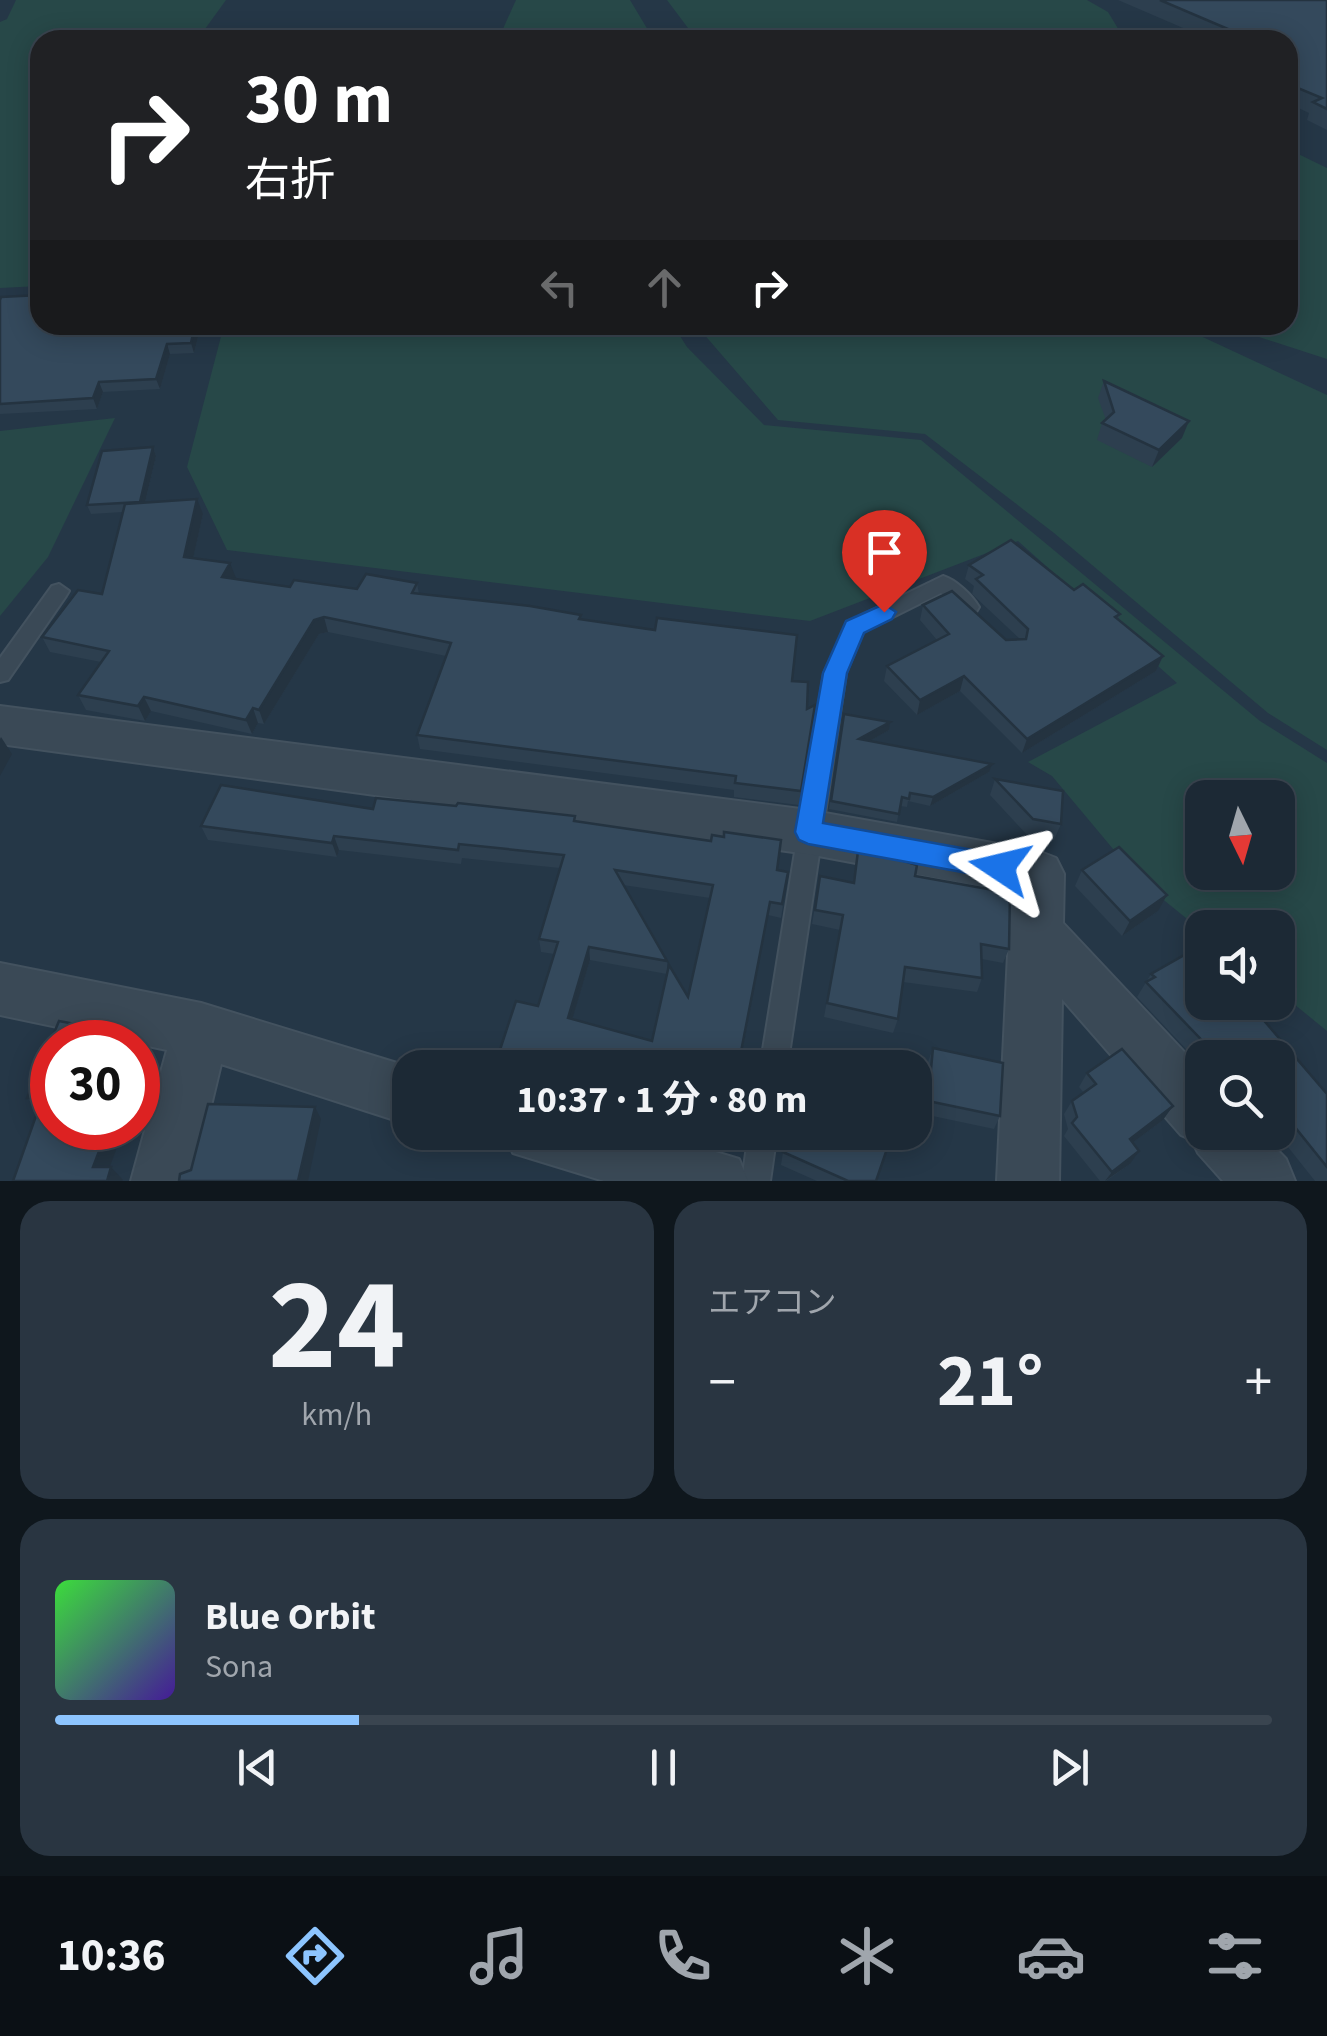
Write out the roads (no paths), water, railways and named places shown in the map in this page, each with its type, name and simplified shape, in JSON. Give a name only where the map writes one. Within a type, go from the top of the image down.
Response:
[{"type":"street","points":[[0,725],[808,832],[1038,874],[1028,1181]]},
{"type":"street","points":[[1038,935],[1185,1095]]},
{"type":"street","points":[[0,989],[202,1030],[392,1090]]},
{"type":"street","points":[[162,1181],[202,1030]]},
{"type":"street","points":[[601,1150],[717,1181]]},
{"type":"street","points":[[1236,1150],[1264,1181]]},
{"type":"lane","points":[[776,1050],[835,673],[854,627],[943,583],[984,620]]},
{"type":"lane","points":[[0,674],[59,591]]},
{"type":"lane","points":[[756,1181],[760,1150]]}]
